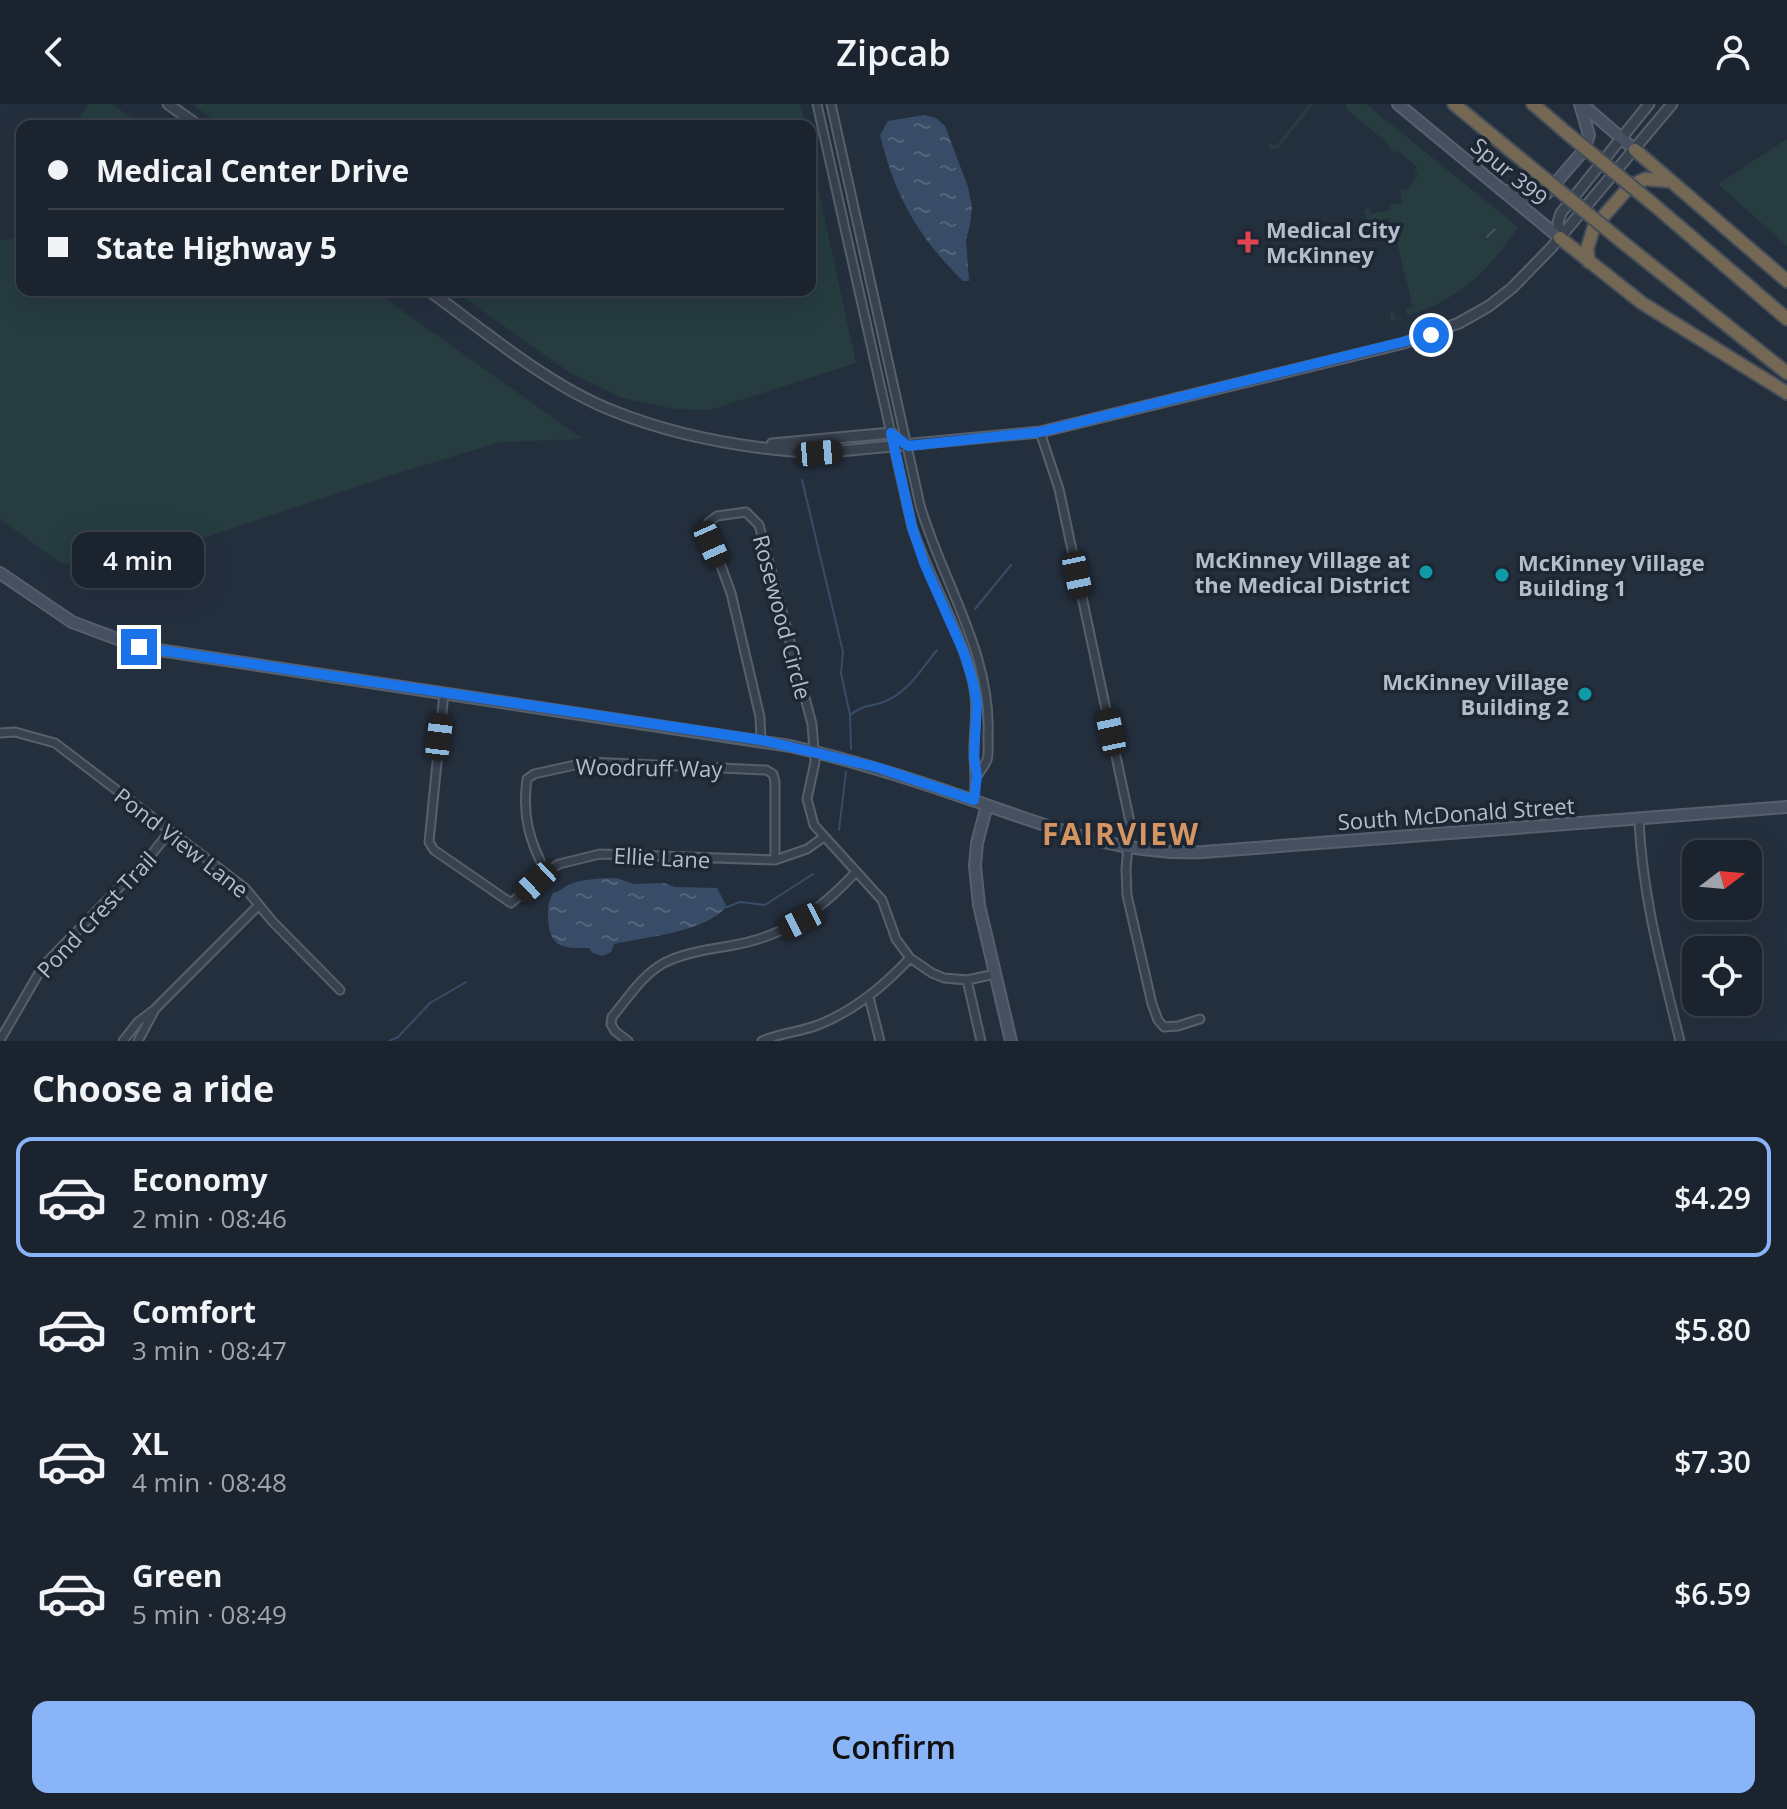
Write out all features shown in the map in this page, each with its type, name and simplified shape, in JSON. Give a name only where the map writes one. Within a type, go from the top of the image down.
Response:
[{"type":"highway","points":[[1454,104],[1787,373]]},
{"type":"highway","points":[[1538,107],[1787,319]]},
{"type":"highway","points":[[1635,150],[1787,281]]},
{"type":"highway","points":[[1589,262],[1587,249],[1594,227],[1630,186],[1639,180],[1651,178],[1671,181]]},
{"type":"highway","points":[[1560,238],[1642,303],[1787,393]]},
{"type":"main road","name":"Spur 399","points":[[1398,104],[1560,238]]},
{"type":"main road","points":[[1501,190],[1526,198],[1547,193],[1584,150],[1589,135],[1581,104]]},
{"type":"main road","points":[[1581,104],[1635,150]]},
{"type":"main road","name":"South McDonald Street","points":[[0,573],[72,622],[139,647],[761,740],[876,767],[1079,837],[1128,849],[1203,852],[1787,807]]},
{"type":"main road","points":[[987,805],[977,843],[975,866],[979,905],[1011,1041]]},
{"type":"street","points":[[168,104],[191,120]]},
{"type":"street","points":[[817,104],[912,527],[924,563],[964,653],[977,704],[974,800]]},
{"type":"street","points":[[831,104],[930,541],[986,684],[989,703],[987,759],[977,776]]},
{"type":"street","points":[[1560,238],[1558,222],[1561,213],[1649,104]]},
{"type":"street","points":[[436,296],[583,397],[662,428],[719,441],[819,453],[1040,432],[1431,335],[1465,320],[1500,298],[1532,270],[1672,104]]},
{"type":"street","points":[[860,295],[874,292]]},
{"type":"street","points":[[1040,432],[1059,489],[1130,822],[1127,895],[1158,1020],[1164,1027],[1200,1019]]},
{"type":"street","points":[[753,445],[891,433],[908,446]]},
{"type":"street","name":"Rosewood Circle","points":[[761,740],[760,717],[731,593],[707,528],[708,523],[717,516],[736,512],[751,515],[759,525],[812,724],[816,752]]},
{"type":"street","points":[[947,610],[958,606]]},
{"type":"street","name":"Ellie Lane","points":[[444,693],[429,842],[434,850],[511,903],[546,872],[569,860],[600,854],[775,860],[807,849],[824,837]]},
{"type":"street","name":"Pond View Lane","points":[[0,733],[15,732],[55,743],[245,888],[340,990]]},
{"type":"street","points":[[816,752],[807,799],[814,825],[882,900],[896,939],[910,958],[944,978],[967,980],[995,974]]},
{"type":"street","name":"Woodruff Way","points":[[546,872],[533,849],[525,821],[527,779],[534,774],[589,762],[766,770],[773,774],[775,782],[775,860]]},
{"type":"street","points":[[1639,820],[1643,873],[1680,1041]]},
{"type":"street","name":"Pond Crest Trail","points":[[0,1040],[43,966],[151,855],[170,831]]},
{"type":"street","points":[[628,1041],[615,1031],[611,1024],[612,1017],[646,975],[679,957],[749,942],[801,921],[824,904],[856,872]]},
{"type":"street","points":[[123,1041],[138,1022],[155,1009],[259,905]]},
{"type":"street","points":[[762,1041],[818,1025],[869,997],[910,958]]},
{"type":"street","points":[[967,980],[981,1041]]},
{"type":"street","points":[[869,997],[880,1041]]},
{"type":"street","points":[[138,1041],[155,1009]]},
{"type":"street","points":[[785,1035],[794,1041]]},
{"type":"green space","points":[[89,104],[112,104],[135,120],[77,120]]},
{"type":"green space","points":[[192,104],[800,104],[804,120],[214,120]]},
{"type":"green space","points":[[1309,104],[1314,104],[1279,147],[1270,150],[1269,143],[1276,146]]},
{"type":"green space","points":[[1346,104],[1366,104],[1518,227],[1492,262],[1464,288],[1432,307],[1407,316],[1406,308],[1413,307],[1396,239],[1372,242],[1372,236],[1391,232],[1389,218],[1375,221],[1377,233],[1370,234],[1364,210],[1369,208],[1371,214],[1390,210],[1389,205],[1402,202],[1400,188],[1406,190],[1418,175],[1414,171],[1417,167],[1397,150],[1393,154],[1385,141],[1347,110]]},
{"type":"green space","points":[[1787,139],[1787,246],[1718,184]]},
{"type":"green space","points":[[816,178],[856,363],[710,410],[675,409],[622,398],[569,372],[461,296],[816,296]]},
{"type":"green space","points":[[1485,221],[1496,229],[1497,239],[1492,249],[1481,250],[1480,247],[1488,240],[1480,225]]},
{"type":"green space","points":[[16,237],[16,296],[381,296],[583,439],[501,442],[198,540],[104,563],[62,564],[0,519],[0,241]]},
{"type":"green space","points":[[1390,313],[1394,313],[1395,318],[1406,316],[1391,321]]},
{"type":"water","points":[[924,115],[936,118],[945,126],[968,187],[972,207],[966,240],[969,281],[963,281],[947,265],[910,214],[893,177],[880,135],[888,121]]},
{"type":"water","points":[[616,878],[634,884],[664,883],[675,887],[717,888],[727,907],[716,916],[689,928],[614,944],[611,952],[602,956],[589,948],[565,947],[555,941],[548,918],[553,893],[572,883]]},
{"type":"waterway","points":[[802,480],[843,652],[841,673],[850,715]]},
{"type":"waterway","points":[[975,609],[1011,565]]},
{"type":"waterway","points":[[851,749],[850,715],[901,692],[937,650]]},
{"type":"waterway","points":[[839,830],[846,772]]},
{"type":"waterway","points":[[727,907],[740,902],[765,905],[813,874]]},
{"type":"waterway","points":[[389,1041],[398,1037],[430,1003],[466,982]]},
{"type":"place","name":"Medical City McKinney","points":[[1248,242]]},
{"type":"place","name":"McKinney Village at the Medical District","points":[[1426,572]]},
{"type":"place","name":"McKinney Village Building 1","points":[[1502,575]]},
{"type":"place","name":"McKinney Village Building 2","points":[[1585,694]]},
{"type":"district","name":"FAIRVIEW","points":[[1121,833]]},
{"type":"route","points":[[139,647],[761,740],[876,767],[974,800],[977,704],[973,682],[912,527],[891,433],[908,446],[1040,432],[1431,335]]}]
